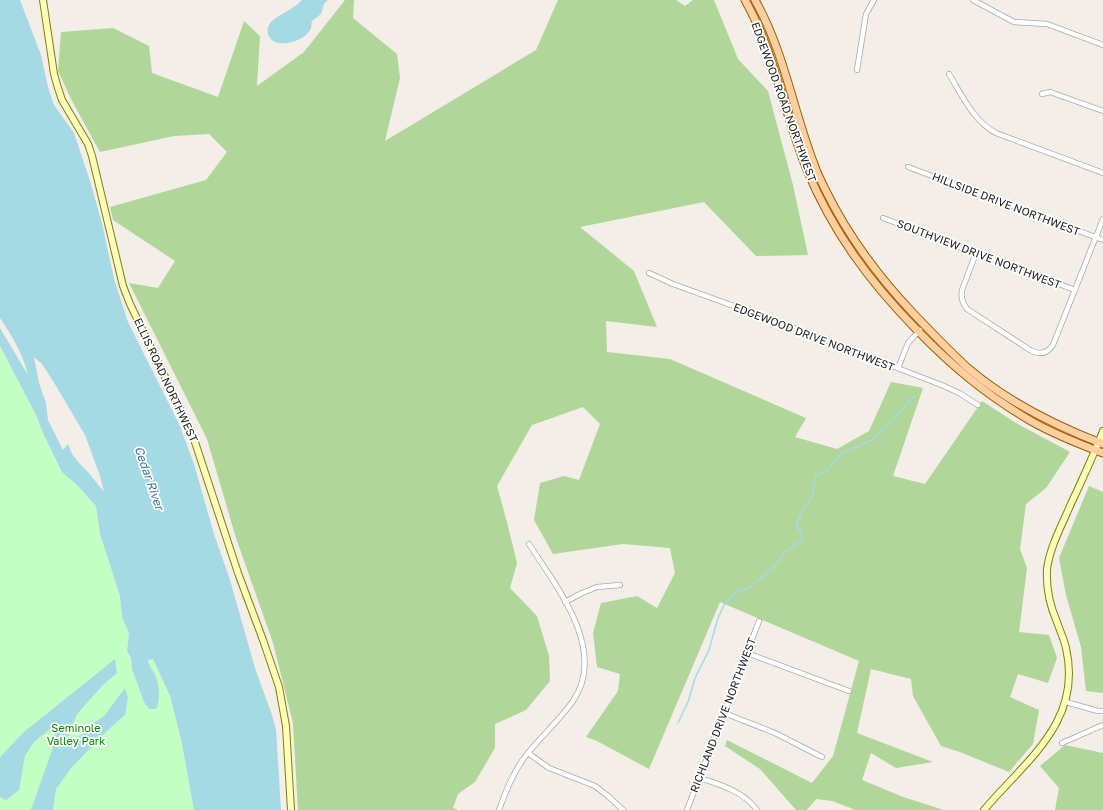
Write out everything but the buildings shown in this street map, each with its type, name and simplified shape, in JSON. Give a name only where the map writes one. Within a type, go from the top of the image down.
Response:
[{"type":"main road","name":"EDGEWOOD ROAD NORTHWEST","points":[[745,0],[762,35],[775,69],[807,170],[833,224],[856,260],[889,300],[940,354],[961,372],[998,400],[1032,421],[1064,438],[1103,453]]},
{"type":"main road","name":"EDGEWOOD ROAD NORTHWEST","points":[[755,0],[771,31],[814,166],[850,236],[876,272],[924,325],[970,370],[1036,414],[1071,431],[1101,443]]},
{"type":"street","name":"ELLIS ROAD NORTHWEST","points":[[43,0],[54,74],[62,100],[88,144],[92,156],[123,286],[130,304],[192,433],[238,573],[263,640],[278,687],[286,726],[291,810]]},
{"type":"street","points":[[857,70],[866,14],[874,0]]},
{"type":"street","points":[[973,0],[1014,22],[1047,24],[1103,45]]},
{"type":"street","points":[[948,74],[974,114],[987,128],[996,133],[1103,173]]},
{"type":"street","points":[[1042,94],[1050,92],[1103,111]]},
{"type":"street","name":"HILLSIDE DRIVE NORTHWEST","points":[[908,167],[1103,240]]},
{"type":"street","name":"SOUTHVIEW DRIVE NORTHWEST","points":[[884,218],[1075,290]]},
{"type":"street","points":[[976,253],[962,290],[962,303],[967,309],[1034,352],[1042,353],[1050,349],[1053,345],[1103,219]]},
{"type":"street","name":"EDGEWOOD DRIVE NORTHWEST","points":[[649,273],[673,284],[786,325],[950,388],[978,405]]},
{"type":"street","points":[[898,368],[908,343],[924,325]]},
{"type":"street","points":[[984,810],[1050,735],[1062,715],[1066,702],[1070,677],[1068,656],[1064,640],[1050,602],[1047,586],[1047,570],[1053,543],[1096,450],[1101,443],[1103,431]]},
{"type":"street","points":[[499,810],[521,764],[528,753],[573,701],[580,689],[583,677],[585,659],[582,642],[565,602],[529,544]]},
{"type":"street","points":[[565,602],[597,587],[620,584]]},
{"type":"street","name":"RICHLAND DRIVE NORTHWEST","points":[[687,810],[758,621]]},
{"type":"street","points":[[747,653],[849,691]]},
{"type":"street","points":[[1066,702],[1103,712]]},
{"type":"street","points":[[724,713],[775,733],[822,756]]},
{"type":"street","points":[[1062,743],[1103,725]]},
{"type":"street","points":[[528,753],[549,768],[595,786],[623,810]]},
{"type":"street","points":[[700,778],[727,787],[739,793],[751,802],[757,810]]},
{"type":"green space","points":[[345,0],[354,0],[353,18],[397,54],[400,78],[385,141],[536,50],[558,0],[676,0],[685,6],[693,0],[714,0],[738,59],[768,91],[793,185],[808,255],[756,256],[704,202],[580,227],[634,271],[657,327],[606,321],[607,352],[670,359],[806,418],[795,437],[837,449],[869,431],[891,382],[923,388],[893,476],[925,484],[982,401],[1016,423],[1070,452],[1046,488],[1026,504],[1020,549],[1027,568],[1019,632],[1049,635],[1057,658],[1048,683],[1018,674],[1010,697],[1039,710],[1033,744],[1009,772],[941,746],[913,696],[911,679],[871,669],[857,733],[933,762],[896,768],[871,753],[862,780],[903,797],[944,810],[856,810],[832,801],[816,799],[807,810],[796,810],[760,769],[725,746],[727,740],[812,783],[833,756],[859,661],[720,602],[649,769],[597,741],[586,737],[618,691],[620,674],[597,667],[593,633],[601,603],[637,596],[657,608],[675,573],[670,548],[623,544],[553,554],[534,520],[540,483],[564,476],[579,480],[600,424],[583,407],[532,425],[497,486],[517,563],[510,588],[537,616],[549,656],[550,681],[526,710],[495,724],[495,748],[475,782],[458,794],[453,808],[458,810],[298,810],[293,723],[273,643],[236,538],[207,439],[129,283],[158,288],[175,261],[113,220],[110,207],[206,180],[227,152],[209,134],[174,136],[100,152],[72,101],[58,71],[61,32],[113,28],[149,46],[152,73],[218,97],[244,21],[260,36],[257,86],[304,52]]},
{"type":"green space","name":"Seminole Valley Park","points":[[0,346],[36,415],[62,472],[78,486],[96,506],[100,534],[120,596],[122,617],[129,633],[127,651],[131,658],[132,669],[144,702],[154,673],[149,666],[148,660],[153,659],[170,696],[181,739],[194,810],[0,810]]},
{"type":"green space","points":[[1089,486],[1103,492],[1103,693],[1086,691],[1081,647],[1066,595],[1059,558]]},
{"type":"green space","points":[[1065,745],[1103,753],[1103,810],[1055,810],[1059,788],[1040,766]]},
{"type":"water","name":"Cedar River","points":[[0,0],[20,0],[41,55],[48,87],[54,105],[74,133],[102,223],[114,279],[128,322],[179,424],[194,464],[214,534],[230,580],[255,668],[276,729],[281,810],[194,810],[181,739],[170,696],[153,659],[148,660],[155,674],[159,692],[159,701],[156,709],[149,709],[144,702],[132,669],[131,658],[127,651],[129,633],[122,617],[120,596],[100,534],[96,506],[78,486],[62,472],[36,415],[0,346],[0,328],[28,375],[17,345],[0,318]],"holes":[[[34,357],[42,364],[85,435],[100,476],[104,492],[72,454],[68,444],[63,450],[48,420],[46,403],[39,383]]]},
{"type":"water","points":[[302,0],[328,0],[324,4],[321,14],[312,21],[311,29],[302,38],[289,43],[276,42],[271,39],[268,34],[268,26],[271,22]]},
{"type":"water","points":[[115,659],[117,673],[103,685],[77,714],[67,739],[75,740],[92,724],[104,716],[125,688],[128,698],[125,715],[109,729],[72,767],[56,789],[53,810],[31,810],[52,750],[56,724],[34,742],[25,756],[19,790],[6,800],[0,797],[1,756],[24,732]]},
{"type":"waterway","points":[[678,723],[688,702],[695,678],[709,650],[718,618],[724,605],[735,593],[750,587],[774,567],[784,553],[802,539],[801,532],[796,526],[804,507],[811,500],[816,476],[826,472],[841,454],[874,439],[914,396]]}]
